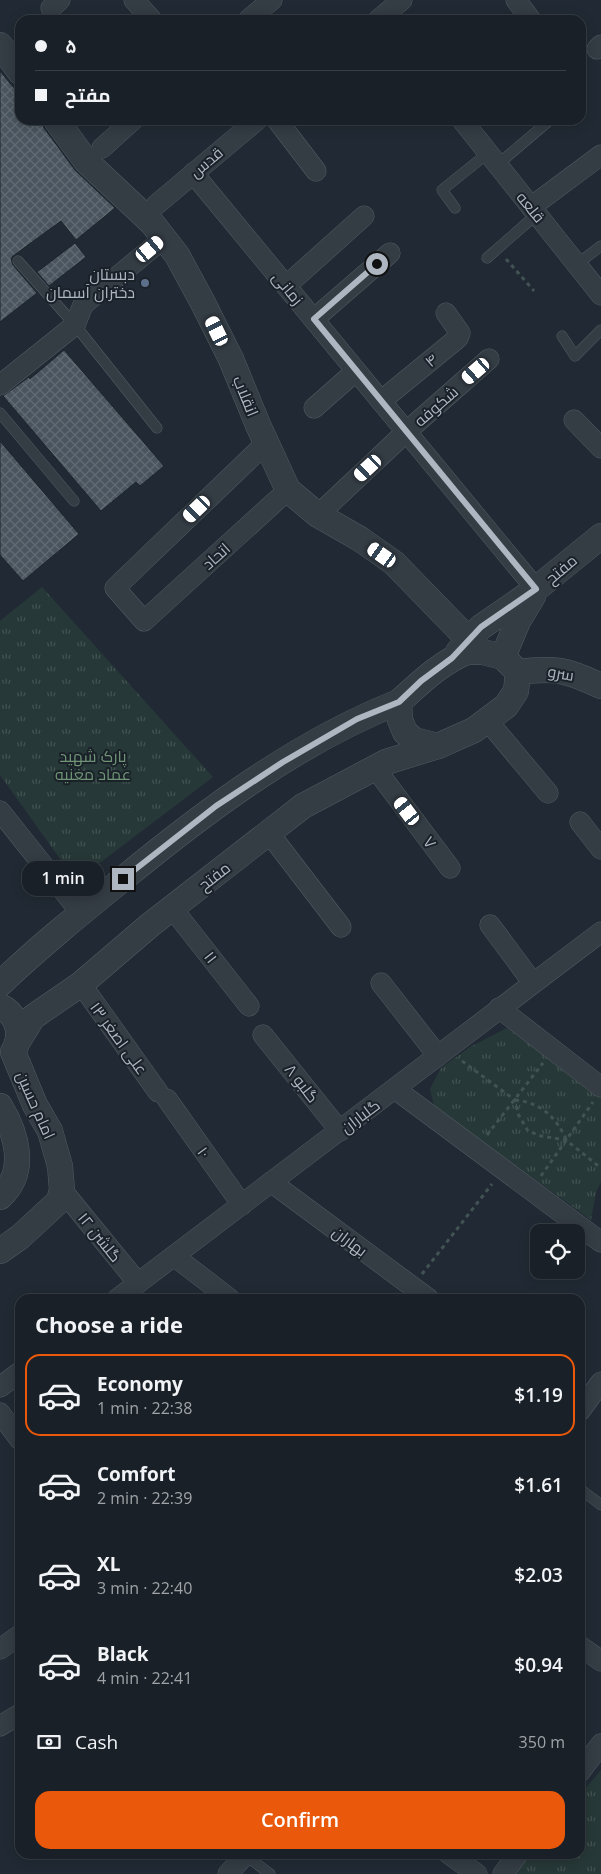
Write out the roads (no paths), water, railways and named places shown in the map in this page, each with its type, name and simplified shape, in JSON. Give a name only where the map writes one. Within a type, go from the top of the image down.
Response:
[{"type":"street","points":[[134,0],[148,15]]},
{"type":"street","points":[[385,15],[402,0]]},
{"type":"street","points":[[516,0],[527,15]]},
{"type":"street","points":[[253,15],[268,1]]},
{"type":"street","points":[[0,45],[15,65]]},
{"type":"street","name":"انقلاب","points":[[60,125],[86,161],[152,223],[177,255],[231,359],[288,490],[318,515],[360,539],[394,563],[469,640]]},
{"type":"street","points":[[102,148],[127,125]]},
{"type":"street","name":"قدس","points":[[156,205],[251,125]]},
{"type":"street","points":[[281,125],[316,171]]},
{"type":"street","name":"قلعه","points":[[466,125],[601,295]]},
{"type":"street","points":[[534,211],[601,155]]},
{"type":"street","name":"زمانی","points":[[193,173],[536,589]]},
{"type":"street","points":[[286,286],[364,216]]},
{"type":"street","points":[[0,385],[75,325],[83,305],[164,238]]},
{"type":"street","points":[[314,319],[390,253]]},
{"type":"street","name":"۴","points":[[381,401],[458,338],[460,333],[446,313]]},
{"type":"street","name":"شکوفه","points":[[318,515],[406,432],[489,359]]},
{"type":"street","points":[[314,408],[356,371]]},
{"type":"street","points":[[574,420],[601,448]]},
{"type":"street","name":"اتحاد","points":[[266,443],[115,588],[144,621],[288,490]]},
{"type":"street","name":"مفتح","points":[[452,658],[481,627],[598,544]]},
{"type":"street","points":[[399,702],[400,720],[405,732],[414,740],[438,746],[474,730],[506,706],[516,691],[511,664],[518,621],[536,589]]},
{"type":"street","points":[[0,984],[81,913],[151,856],[216,806],[283,762],[357,719],[399,702],[421,681],[452,658],[467,652],[482,652],[511,664]]},
{"type":"street","name":"سرو","points":[[511,664],[574,673],[601,686]]},
{"type":"street","points":[[487,720],[548,792]]},
{"type":"street","name":"مفتح","points":[[10,1052],[33,1017],[81,984],[172,908],[303,806],[386,762],[438,746]]},
{"type":"street","name":"۷","points":[[375,768],[450,868]]},
{"type":"street","points":[[0,811],[81,913]]},
{"type":"street","points":[[580,822],[601,849]]},
{"type":"street","points":[[269,833],[341,927]]},
{"type":"street","name":"۱۱","points":[[172,908],[249,1006]]},
{"type":"street","points":[[490,925],[533,983]]},
{"type":"street","name":"گلباران","points":[[124,1294],[395,1089],[447,1056],[500,1008],[601,932]]},
{"type":"street","points":[[381,983],[447,1056]]},
{"type":"street","name":"علی اصغر ۱۳","points":[[81,984],[162,1095]]},
{"type":"street","name":"امام حسین","points":[[0,1006],[15,1019],[19,1035],[10,1052],[35,1105],[50,1131],[60,1166],[62,1190]]},
{"type":"street","points":[[500,1008],[599,1091]]},
{"type":"street","name":"گلبو ۸","points":[[264,1034],[340,1131]]},
{"type":"street","points":[[395,1089],[601,1242]]},
{"type":"street","name":"۱۰","points":[[162,1095],[242,1204]]},
{"type":"street","name":"امام حسین","points":[[0,1106],[17,1147],[17,1173],[0,1197]]},
{"type":"street","name":"بهاران","points":[[272,1182],[421,1294]]},
{"type":"street","points":[[0,1251],[20,1237],[59,1201],[62,1190]]},
{"type":"street","name":"گلشن ۱۲","points":[[62,1190],[138,1283]]},
{"type":"street","points":[[174,1256],[223,1294]]},
{"type":"street","points":[[0,1388],[15,1376]]},
{"type":"street","points":[[585,1404],[601,1382]]},
{"type":"street","points":[[0,1413],[15,1433]]},
{"type":"street","points":[[1,1647],[15,1638]]},
{"type":"street","points":[[585,1650],[601,1661]]},
{"type":"street","points":[[0,1726],[15,1717]]},
{"type":"street","points":[[585,1765],[601,1744]]},
{"type":"street","points":[[228,1874],[242,1859]]},
{"type":"street","points":[[456,1859],[477,1874]]},
{"type":"street","points":[[503,1874],[514,1859]]},
{"type":"lane","points":[[455,208],[442,190],[493,159],[543,125]]},
{"type":"lane","points":[[487,258],[534,211]]},
{"type":"lane","points":[[577,264],[601,246]]},
{"type":"lane","points":[[18,261],[75,325],[157,428]]},
{"type":"lane","points":[[562,336],[575,356],[601,330]]},
{"type":"lane","points":[[0,413],[74,501]]},
{"type":"lane","points":[[585,1493],[601,1505]]},
{"type":"lane","points":[[252,1859],[270,1874]]},
{"type":"place","name":"دبستان دختران آسمان","points":[[145,283]]},
{"type":"park label","name":"پارک شهید عماد مغنیه","points":[[93,765]]}]
